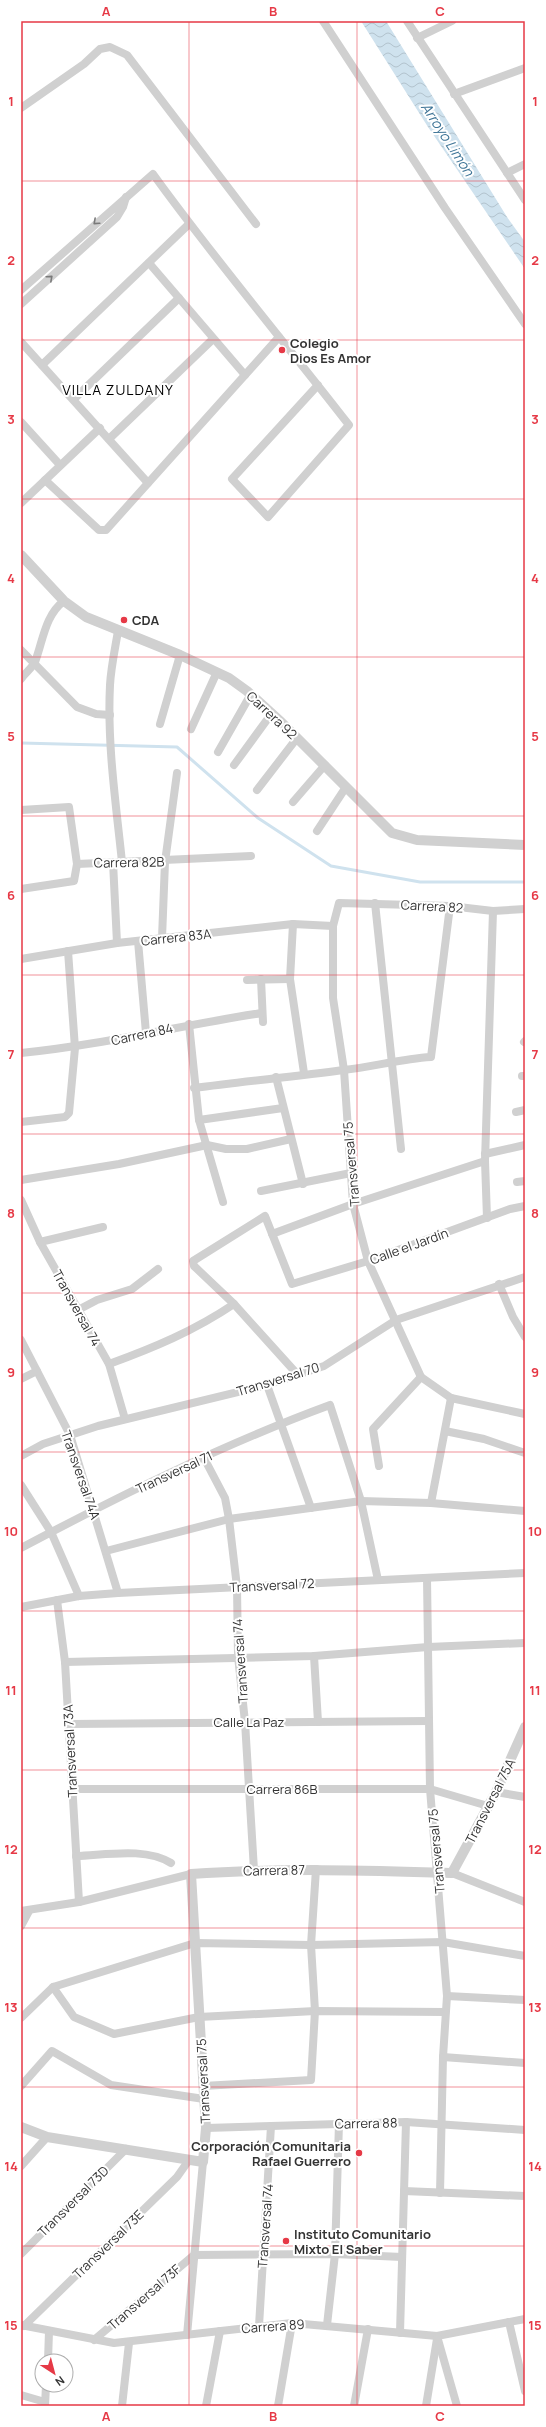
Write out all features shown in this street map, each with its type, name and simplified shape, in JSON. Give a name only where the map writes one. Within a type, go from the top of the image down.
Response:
[{"type":"street","points":[[323,21],[446,208],[525,324]]},
{"type":"street","points":[[407,21],[525,200]]},
{"type":"street","points":[[417,38],[452,21]]},
{"type":"street","points":[[21,108],[84,64],[100,49],[110,47],[119,50],[127,55],[256,224]]},
{"type":"street","points":[[454,94],[525,68]]},
{"type":"street","points":[[508,173],[525,164]]},
{"type":"street","points":[[21,290],[153,174],[189,224],[318,385],[349,426],[268,517],[232,479],[318,385]]},
{"type":"street","points":[[21,304],[117,217],[123,207],[126,197]]},
{"type":"street","points":[[42,365],[189,224]]},
{"type":"street","points":[[148,263],[245,375]]},
{"type":"street","points":[[74,399],[179,298]]},
{"type":"street","points":[[45,480],[103,531],[279,337]]},
{"type":"street","points":[[109,438],[213,339]]},
{"type":"street","points":[[21,342],[74,399],[148,483]]},
{"type":"street","points":[[21,422],[60,465]]},
{"type":"street","points":[[21,503],[100,428]]},
{"type":"street","name":"Carrera 92","points":[[21,555],[64,601],[86,617],[180,655],[217,672],[251,694],[397,835],[417,840],[525,845]]},
{"type":"street","points":[[21,678],[34,663],[43,632],[56,607],[64,601]]},
{"type":"street","points":[[118,631],[110,684],[110,717],[112,760],[122,862]]},
{"type":"street","points":[[21,650],[77,707],[110,717]]},
{"type":"street","points":[[160,724],[180,655]]},
{"type":"street","points":[[190,729],[217,672]]},
{"type":"street","points":[[218,752],[251,694]]},
{"type":"street","points":[[234,765],[272,713]]},
{"type":"street","points":[[257,790],[297,738]]},
{"type":"street","points":[[293,802],[325,765]]},
{"type":"street","points":[[162,938],[165,862],[177,773]]},
{"type":"street","points":[[317,831],[346,787]]},
{"type":"street","points":[[21,810],[69,807],[76,864]]},
{"type":"street","name":"Carrera 82B","points":[[21,889],[74,881],[76,864],[165,862],[251,856]]},
{"type":"street","points":[[113,862],[117,943]]},
{"type":"street","name":"Carrera 82","points":[[339,903],[450,906],[493,911],[525,909]]},
{"type":"street","name":"Transversal 75","points":[[339,903],[333,926],[333,998],[344,1070],[353,1204],[368,1261],[422,1377],[451,1398],[525,1414]]},
{"type":"street","points":[[375,903],[393,1060],[401,1149]]},
{"type":"street","points":[[194,1088],[304,1073],[344,1070],[393,1060],[433,1055],[450,906]]},
{"type":"street","points":[[487,1218],[485,1157],[493,911]]},
{"type":"street","points":[[293,924],[290,979],[304,1073]]},
{"type":"street","name":"Carrera 83A","points":[[21,959],[117,943],[293,924],[333,926]]},
{"type":"street","points":[[138,941],[146,1033]]},
{"type":"street","points":[[21,1122],[65,1117],[69,1113],[75,1048],[68,951]]},
{"type":"street","points":[[261,979],[263,1022]]},
{"type":"street","points":[[247,980],[290,979]]},
{"type":"street","name":"Carrera 84","points":[[21,1053],[75,1048],[188,1024],[262,1013]]},
{"type":"street","points":[[188,1024],[194,1088],[199,1120],[223,1202]]},
{"type":"street","points":[[276,1077],[303,1184]]},
{"type":"street","points":[[199,1120],[283,1108]]},
{"type":"street","points":[[516,1112],[525,1110]]},
{"type":"street","points":[[21,1180],[119,1164],[207,1144],[226,1149],[247,1149],[291,1138]]},
{"type":"street","points":[[298,1375],[234,1304],[194,1266],[193,1261],[266,1216],[272,1234],[485,1157],[525,1145]]},
{"type":"street","points":[[260,1191],[303,1184],[351,1173]]},
{"type":"street","name":"Transversal 74","points":[[21,1200],[40,1242],[108,1364],[125,1419]]},
{"type":"street","name":"Calle el Jardín","points":[[272,1234],[292,1284],[368,1261],[510,1209],[525,1206]]},
{"type":"street","points":[[40,1242],[103,1227]]},
{"type":"street","points":[[78,1310],[97,1300],[132,1289],[158,1269]]},
{"type":"street","name":"Transversal 70","points":[[21,1456],[43,1444],[70,1435],[125,1419],[267,1385],[324,1366],[396,1320],[499,1284],[525,1277]]},
{"type":"street","points":[[499,1284],[513,1317],[525,1337]]},
{"type":"street","points":[[108,1364],[174,1339],[206,1324],[234,1304]]},
{"type":"street","name":"Transversal 74A","points":[[21,1340],[70,1435],[94,1509],[118,1593]]},
{"type":"street","points":[[21,1379],[37,1370]]},
{"type":"street","points":[[379,1466],[373,1429],[422,1377]]},
{"type":"street","points":[[267,1385],[311,1508]]},
{"type":"street","points":[[431,1504],[451,1398]]},
{"type":"street","name":"Transversal 71","points":[[21,1548],[94,1509],[204,1458],[281,1423],[330,1405],[361,1501]]},
{"type":"street","points":[[445,1431],[484,1439],[525,1453]]},
{"type":"street","name":"Transversal 74","points":[[204,1458],[225,1498],[229,1518],[237,1587],[238,1656],[245,1722],[254,1870]]},
{"type":"street","points":[[21,1484],[51,1532],[79,1596]]},
{"type":"street","points":[[361,1501],[378,1580]]},
{"type":"street","points":[[106,1551],[229,1518],[361,1501],[431,1504],[525,1511]]},
{"type":"street","name":"Transversal 72","points":[[21,1606],[79,1596],[118,1593],[525,1573]]},
{"type":"street","name":"Transversal 75","points":[[427,1578],[430,1789],[444,1942],[447,1996],[444,2012],[440,2193]]},
{"type":"street","name":"Transversal 73A","points":[[57,1600],[65,1662],[79,1902]]},
{"type":"street","points":[[65,1662],[238,1656],[314,1656],[428,1647],[525,1643]]},
{"type":"street","points":[[314,1656],[318,1722]]},
{"type":"street","name":"Calle La Paz","points":[[69,1724],[429,1721]]},
{"type":"street","name":"Transversal 75A","points":[[452,1873],[496,1792],[525,1728]]},
{"type":"street","name":"Carrera 86B","points":[[72,1790],[430,1789],[488,1806]]},
{"type":"street","points":[[496,1792],[525,1796]]},
{"type":"street","points":[[76,1856],[147,1854],[163,1858],[171,1862]]},
{"type":"street","points":[[203,2086],[310,2080],[315,2011],[311,1945],[316,1869]]},
{"type":"street","name":"Carrera 87","points":[[25,1911],[79,1902],[191,1874],[254,1870],[316,1869],[452,1873],[525,1902]]},
{"type":"street","name":"Transversal 75","points":[[187,2335],[206,2128],[191,1874]]},
{"type":"street","points":[[21,1926],[25,1911]]},
{"type":"street","points":[[21,2018],[53,1987],[195,1943],[311,1945],[444,1942],[525,1956]]},
{"type":"street","points":[[53,1987],[74,2017],[114,2034],[200,2017],[315,2011],[444,2012]]},
{"type":"street","points":[[447,1996],[525,2000]]},
{"type":"street","points":[[21,2086],[52,2051],[111,2085],[204,2099]]},
{"type":"street","points":[[443,2057],[525,2063]]},
{"type":"street","points":[[400,2333],[406,2122]]},
{"type":"street","name":"Carrera 88","points":[[206,2128],[406,2122],[441,2123],[525,2130]]},
{"type":"street","points":[[327,2325],[335,2254],[339,2123]]},
{"type":"street","name":"Transversal 74","points":[[259,2326],[272,2126]]},
{"type":"street","points":[[21,2127],[47,2137],[203,2162]]},
{"type":"street","points":[[21,2166],[47,2137]]},
{"type":"street","name":"Transversal 73D","points":[[21,2254],[126,2149]]},
{"type":"street","name":"Transversal 73E","points":[[23,2326],[178,2177],[189,2160]]},
{"type":"street","points":[[404,2191],[525,2196]]},
{"type":"street","points":[[194,2255],[335,2254],[402,2257]]},
{"type":"street","name":"Transversal 73F","points":[[94,2340],[194,2255]]},
{"type":"street","name":"Carrera 89","points":[[23,2326],[94,2340],[129,2343],[292,2323],[437,2336],[525,2319]]},
{"type":"street","points":[[509,2322],[525,2391]]},
{"type":"street","points":[[278,2406],[292,2323]]},
{"type":"street","points":[[354,2406],[368,2329]]},
{"type":"street","points":[[48,2353],[49,2331]]},
{"type":"street","points":[[206,2406],[220,2331]]},
{"type":"street","points":[[426,2406],[437,2336]]},
{"type":"street","points":[[437,2336],[456,2406]]},
{"type":"street","name":"Transversal 73F","points":[[122,2406],[129,2343]]},
{"type":"street","points":[[21,2395],[45,2404],[46,2393]]},
{"type":"water","name":"Arroyo Limón","points":[[361,21],[386,21],[507,217],[525,242],[525,269],[428,127]]},
{"type":"waterway","points":[[21,743],[177,747],[258,818],[331,866],[420,882],[525,882]]},
{"type":"place","name":"Colegio Dios Es Amor","points":[[282,350]]},
{"type":"place","name":"CDA","points":[[124,620]]},
{"type":"place","name":"Corporación Comunitaria Rafael Guerrero","points":[[359,2153]]},
{"type":"place","name":"Instituto Comunitario Mixto El Saber","points":[[286,2241]]},
{"type":"district","name":"VILLA ZULDANY","points":[[118,389]]}]
